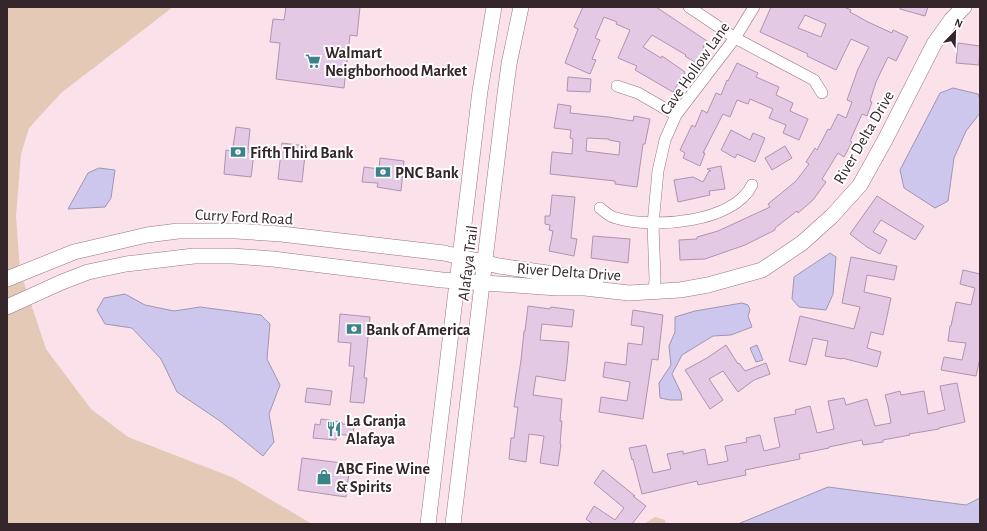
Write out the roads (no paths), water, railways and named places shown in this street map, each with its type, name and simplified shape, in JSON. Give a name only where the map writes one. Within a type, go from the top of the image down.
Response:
[{"type":"street","name":"Alafaya Trail","points":[[428,524],[480,91],[494,7]]},
{"type":"street","name":"Alafaya Trail","points":[[453,524],[508,72],[521,7]]},
{"type":"street","points":[[689,7],[735,38],[814,80],[822,93]]},
{"type":"street","name":"Cave Hollow Lane","points":[[654,291],[653,224],[658,171],[665,140],[676,116],[735,38],[754,7]]},
{"type":"street","name":"River Delta Drive","points":[[483,283],[557,288],[585,288],[629,293],[680,290],[708,285],[762,270],[802,243],[832,216],[860,185],[885,140],[934,44],[951,20],[964,7]]},
{"type":"street","points":[[617,86],[638,93],[676,116]]},
{"type":"street","points":[[600,208],[614,218],[653,224],[695,220],[729,207],[743,198],[752,185]]},
{"type":"street","name":"Curry Ford Road","points":[[7,279],[74,252],[147,235],[178,231],[236,231],[281,234],[444,253],[485,263]]},
{"type":"street","points":[[7,307],[88,272],[126,264],[194,256],[233,256],[273,259],[483,283]]},
{"type":"street","name":"River Delta Drive","points":[[485,263],[654,291]]},
{"type":"place","name":"Walmart Neighborhood Market","points":[[313,61]]},
{"type":"place","name":"Fifth Third Bank","points":[[238,152]]},
{"type":"place","name":"PNC Bank","points":[[383,172]]},
{"type":"place","name":"Bank of America","points":[[354,329]]},
{"type":"place","name":"La Granja Alafaya","points":[[334,429]]},
{"type":"place","name":"ABC Fine Wine & Spirits","points":[[324,477]]}]
